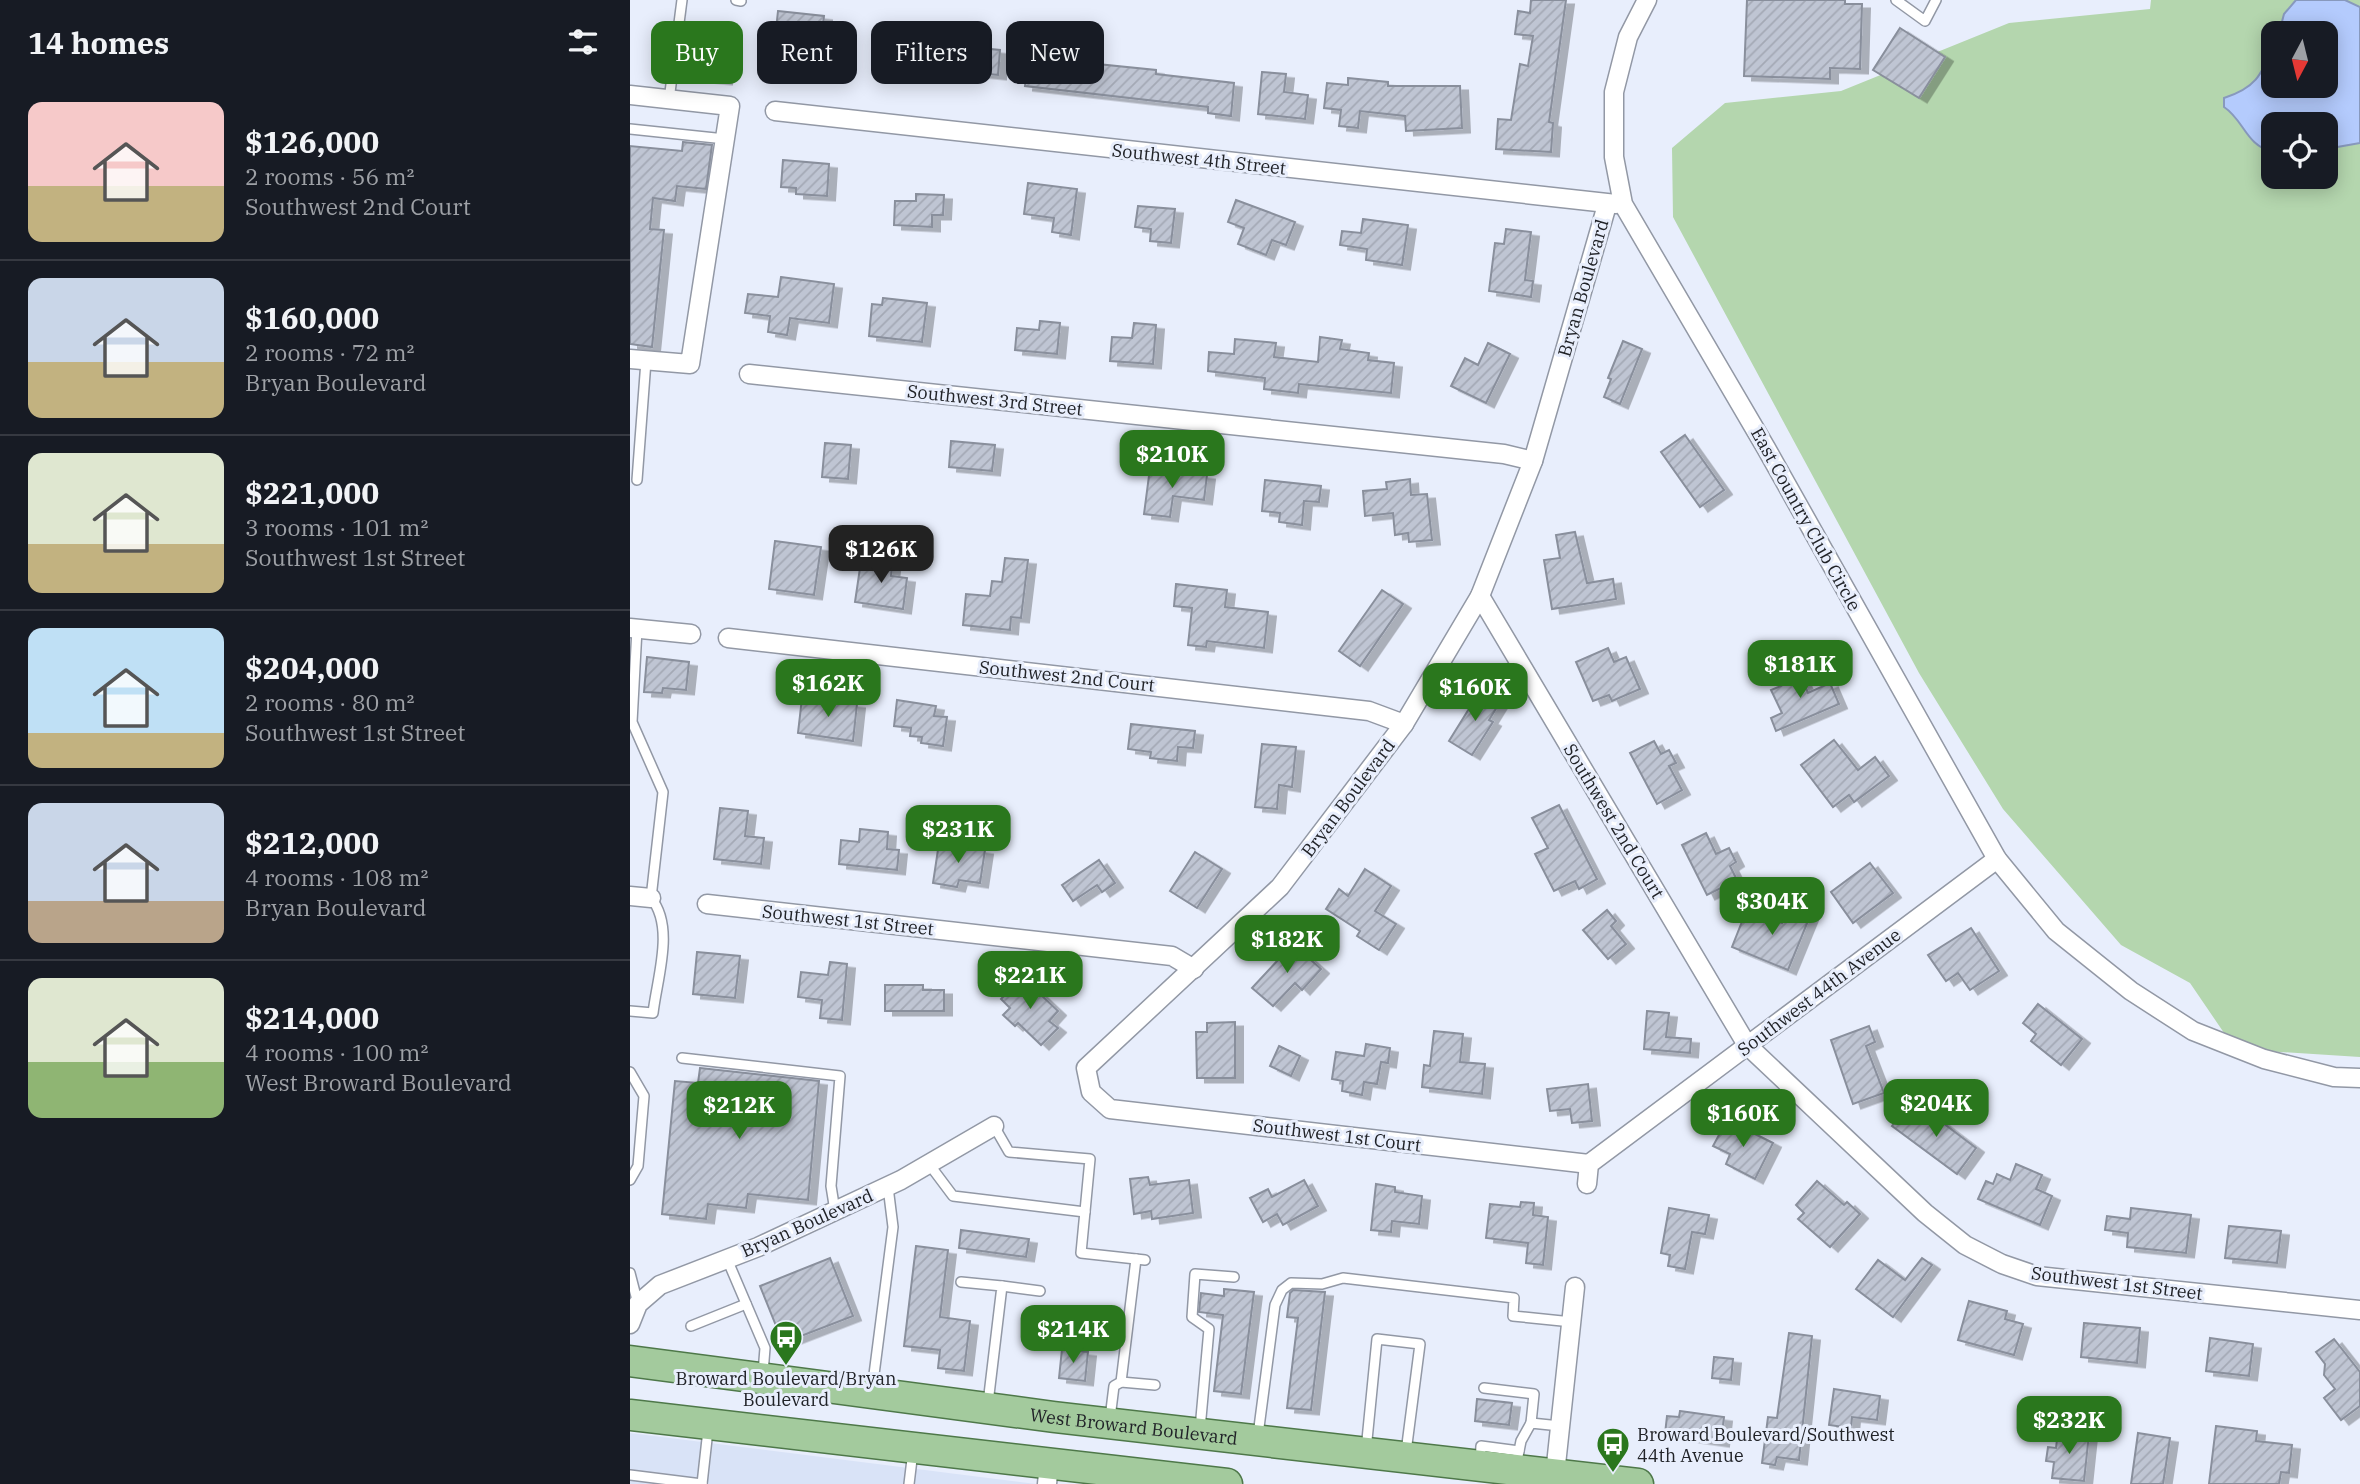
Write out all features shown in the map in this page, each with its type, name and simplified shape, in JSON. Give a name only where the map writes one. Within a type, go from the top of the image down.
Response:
[{"type":"main road","name":"West Broward Boulevard","points":[[630,1361],[987,1408],[1405,1457],[1479,1465],[1517,1460],[1553,1479],[1638,1484]]},
{"type":"main road","points":[[630,1415],[913,1449],[1048,1473],[1227,1484]]},
{"type":"main road","points":[[1048,1473],[1060,1443],[1071,1438],[1091,1440],[1109,1423]]},
{"type":"street","name":"East Country Club Circle","points":[[1647,0],[1628,37],[1614,92],[1615,204],[1766,448],[1997,859],[2056,931],[2131,991],[2193,1031],[2264,1059],[2334,1077],[2360,1078]]},
{"type":"street","points":[[630,95],[730,106],[690,364],[638,360]]},
{"type":"street","name":"Southwest 4th Street","points":[[775,111],[1615,204]]},
{"type":"street","name":"Bryan Boulevard","points":[[1091,1092],[1086,1068],[1280,887],[1404,724],[1480,596],[1533,461],[1615,204]]},
{"type":"street","name":"Southwest 3rd Street","points":[[749,373],[1504,454],[1533,461]]},
{"type":"street","name":"Southwest 2nd Court","points":[[1480,596],[1747,1045]]},
{"type":"street","points":[[633,628],[691,634]]},
{"type":"street","name":"Southwest 2nd Court","points":[[728,638],[1369,711],[1404,724]]},
{"type":"street","name":"Southwest 44th Avenue","points":[[1589,1164],[1997,859]]},
{"type":"street","points":[[630,896],[651,898]]},
{"type":"street","name":"Southwest 1st Street","points":[[707,904],[1172,956],[1194,969]]},
{"type":"street","name":"Southwest 1st Street","points":[[1747,1045],[1925,1213],[1965,1245],[2002,1264],[2037,1276],[2360,1310]]},
{"type":"street","name":"Southwest 1st Court","points":[[1091,1092],[1110,1109],[1589,1164]]},
{"type":"street","name":"Bryan Boulevard","points":[[638,1304],[660,1285],[727,1259],[888,1187],[994,1126]]},
{"type":"street","points":[[1587,1184],[1589,1164]]},
{"type":"street","points":[[1553,1479],[1576,1287]]},
{"type":"street","points":[[630,1324],[638,1304]]},
{"type":"lane","points":[[669,100],[682,0]]},
{"type":"lane","points":[[736,0],[741,1]]},
{"type":"lane","points":[[1896,0],[1925,21],[1936,0]]},
{"type":"lane","points":[[630,129],[725,139]]},
{"type":"lane","points":[[637,480],[638,360]]},
{"type":"lane","points":[[630,1011],[653,1013],[664,924],[659,908],[651,898],[663,792],[632,722],[633,628]]},
{"type":"lane","points":[[682,1058],[840,1076],[831,1186],[835,1211]]},
{"type":"lane","points":[[630,1072],[644,1096],[638,1166],[630,1180]]},
{"type":"lane","points":[[994,1126],[1009,1152],[1090,1159],[1081,1252],[1140,1260],[1121,1382]]},
{"type":"lane","points":[[929,1164],[953,1196],[1085,1212]]},
{"type":"lane","points":[[871,1393],[893,1227],[888,1187]]},
{"type":"lane","points":[[727,1259],[765,1348],[763,1378]]},
{"type":"lane","points":[[630,1273],[638,1304]]},
{"type":"lane","points":[[1200,1434],[1209,1329],[1192,1317],[1195,1274],[1234,1277]]},
{"type":"lane","points":[[1258,1440],[1275,1305],[1282,1290],[1291,1283],[1322,1283],[1343,1278],[1514,1298],[1513,1316],[1572,1322]]},
{"type":"lane","points":[[961,1282],[1040,1291]]},
{"type":"lane","points":[[987,1408],[1002,1286]]},
{"type":"lane","points":[[691,1326],[746,1304]]},
{"type":"lane","points":[[1366,1452],[1377,1339],[1420,1344],[1405,1457]]},
{"type":"lane","points":[[1109,1423],[1114,1386],[1121,1382],[1155,1385]]},
{"type":"lane","points":[[1484,1388],[1534,1394],[1531,1423],[1517,1460]]},
{"type":"lane","points":[[1531,1423],[1560,1426]]},
{"type":"lane","points":[[630,1475],[658,1481],[702,1484],[709,1425]]},
{"type":"lane","points":[[909,1484],[913,1449]]},
{"type":"shaded area","points":[[630,1433],[1036,1484],[630,1484]]},
{"type":"green space","points":[[2151,0],[2360,0],[2360,1057],[2235,1049],[2190,983],[2121,945],[2003,809],[1919,673],[1673,217],[1672,148],[1725,103],[1841,91],[2009,23],[2150,9]]},
{"type":"water","points":[[2296,0],[2345,0],[2360,7],[2360,143],[2338,147],[2338,112],[2261,112],[2261,147],[2224,107],[2224,98],[2243,90],[2261,72],[2261,98],[2338,98],[2338,21],[2282,21],[2284,14]]},
{"type":"building","points":[[1531,0],[1566,0],[1549,122],[1553,123],[1551,152],[1496,149],[1498,119],[1511,120],[1520,64],[1528,66],[1533,36],[1515,34],[1518,11],[1530,13]]},
{"type":"building","points":[[1747,0],[1845,0],[1845,4],[1862,4],[1860,69],[1830,68],[1830,79],[1744,76]]},
{"type":"building","points":[[778,11],[824,16],[823,21],[777,21]]},
{"type":"building","points":[[1900,28],[1945,57],[1919,98],[1873,70]]},
{"type":"building","points":[[992,49],[1000,50],[998,75],[992,74]]},
{"type":"building","points":[[1104,65],[1234,83],[1231,116],[1208,113],[1208,107],[1025,86],[1104,84]]},
{"type":"building","points":[[1262,72],[1286,74],[1284,92],[1308,95],[1305,119],[1258,114]]},
{"type":"building","points":[[1348,78],[1388,82],[1388,86],[1460,86],[1462,128],[1406,131],[1405,116],[1360,111],[1358,128],[1339,126],[1341,110],[1324,108],[1327,83],[1348,85]]},
{"type":"building","points":[[683,142],[712,145],[706,189],[677,186],[675,201],[653,198],[650,229],[664,230],[652,347],[630,344],[630,146],[682,151]]},
{"type":"building","points":[[783,160],[829,164],[827,196],[796,194],[796,188],[781,187]]},
{"type":"building","points":[[1028,183],[1077,189],[1071,235],[1052,232],[1054,218],[1024,214]]},
{"type":"building","points":[[916,194],[944,195],[943,215],[932,215],[932,227],[894,225],[895,201],[916,201]]},
{"type":"building","points":[[1236,200],[1295,222],[1286,245],[1272,240],[1266,255],[1238,244],[1244,228],[1228,222]]},
{"type":"building","points":[[1138,206],[1175,209],[1171,243],[1150,241],[1151,229],[1135,227]]},
{"type":"building","points":[[1363,219],[1408,225],[1402,265],[1366,260],[1367,249],[1340,245],[1342,231],[1361,233]]},
{"type":"building","points":[[1506,229],[1531,232],[1525,280],[1533,281],[1531,297],[1489,291],[1495,243],[1504,244]]},
{"type":"building","points":[[781,277],[834,284],[829,323],[790,318],[787,335],[768,332],[770,316],[745,313],[748,294],[778,297]]},
{"type":"building","points":[[883,298],[927,303],[922,342],[869,336],[872,304],[882,305]]},
{"type":"building","points":[[1040,321],[1060,323],[1057,354],[1015,350],[1017,328],[1039,330]]},
{"type":"building","points":[[1134,323],[1156,325],[1153,364],[1110,361],[1112,337],[1132,338]]},
{"type":"building","points":[[1320,337],[1342,340],[1340,349],[1369,353],[1368,360],[1394,363],[1391,393],[1299,384],[1298,393],[1264,389],[1265,378],[1208,371],[1209,352],[1234,354],[1235,339],[1276,343],[1274,357],[1318,362]]},
{"type":"building","points":[[1623,341],[1642,349],[1620,404],[1604,397],[1611,379],[1608,378]]},
{"type":"building","points":[[1488,343],[1510,354],[1486,403],[1451,386],[1465,358],[1478,365]]},
{"type":"building","points":[[1685,435],[1724,490],[1700,507],[1661,452]]},
{"type":"building","points":[[951,441],[995,445],[992,471],[949,467]]},
{"type":"building","points":[[825,443],[851,445],[848,479],[822,477]]},
{"type":"building","points":[[1150,468],[1207,475],[1204,500],[1173,496],[1170,517],[1144,514]]},
{"type":"building","points":[[1410,479],[1411,495],[1427,494],[1432,540],[1409,542],[1408,533],[1395,535],[1393,513],[1365,516],[1363,491],[1387,489],[1386,482]]},
{"type":"building","points":[[1265,480],[1321,486],[1319,502],[1304,501],[1302,525],[1279,522],[1280,513],[1262,511]]},
{"type":"building","points":[[1575,532],[1587,583],[1613,579],[1616,599],[1552,609],[1544,560],[1560,558],[1556,535]]},
{"type":"building","points":[[775,541],[821,547],[814,595],[769,589]]},
{"type":"building","points":[[875,555],[893,558],[891,576],[907,578],[903,609],[855,602],[860,568],[872,570]]},
{"type":"building","points":[[1005,558],[1028,560],[1021,618],[1011,617],[1010,630],[963,625],[966,594],[990,596],[992,581],[1002,582]]},
{"type":"building","points":[[1176,584],[1227,590],[1225,607],[1268,612],[1264,648],[1207,641],[1206,647],[1188,645],[1192,608],[1174,606]]},
{"type":"building","points":[[1382,590],[1403,604],[1360,666],[1339,651]]},
{"type":"building","points":[[1608,648],[1614,662],[1626,657],[1640,689],[1612,701],[1609,695],[1593,701],[1576,662]]},
{"type":"building","points":[[647,657],[689,662],[686,690],[663,688],[662,693],[644,692]]},
{"type":"building","points":[[1797,667],[1808,693],[1830,683],[1839,704],[1776,731],[1771,718],[1782,713],[1771,690],[1781,686],[1777,676]]},
{"type":"building","points":[[1480,691],[1500,702],[1489,720],[1493,722],[1472,755],[1449,741]]},
{"type":"building","points":[[802,698],[857,704],[853,741],[798,733]]},
{"type":"building","points":[[897,700],[936,706],[934,716],[947,717],[943,746],[921,743],[922,737],[910,736],[911,728],[894,726]]},
{"type":"building","points":[[1131,724],[1195,731],[1193,748],[1178,747],[1177,761],[1150,758],[1151,752],[1128,749]]},
{"type":"building","points":[[1834,740],[1858,770],[1875,757],[1889,776],[1854,802],[1849,795],[1833,807],[1801,765]]},
{"type":"building","points":[[1654,741],[1661,754],[1669,750],[1676,763],[1669,766],[1682,790],[1657,804],[1630,753]]},
{"type":"building","points":[[1262,744],[1296,747],[1292,787],[1279,785],[1277,809],[1255,807]]},
{"type":"building","points":[[1559,805],[1597,879],[1579,889],[1575,881],[1554,891],[1535,854],[1548,848],[1532,818]]},
{"type":"building","points":[[720,808],[748,811],[745,836],[764,838],[761,864],[714,859]]},
{"type":"building","points":[[860,829],[888,832],[887,849],[899,850],[897,870],[839,864],[841,840],[859,842]]},
{"type":"building","points":[[1706,833],[1716,854],[1729,848],[1736,862],[1730,866],[1737,880],[1707,895],[1682,845]]},
{"type":"building","points":[[939,843],[985,850],[980,883],[959,880],[957,887],[933,883]]},
{"type":"building","points":[[1195,852],[1222,869],[1197,908],[1170,891]]},
{"type":"building","points":[[1099,860],[1115,883],[1102,892],[1097,885],[1073,901],[1062,885]]},
{"type":"building","points":[[1870,863],[1893,893],[1853,923],[1831,892]]},
{"type":"building","points":[[1365,869],[1391,886],[1375,911],[1396,924],[1379,950],[1357,936],[1360,931],[1326,909],[1339,889],[1348,896]]},
{"type":"building","points":[[1788,908],[1810,916],[1788,970],[1732,947],[1747,909],[1782,923]]},
{"type":"building","points":[[1607,910],[1616,921],[1611,926],[1626,944],[1608,959],[1583,930]]},
{"type":"building","points":[[1971,928],[1999,971],[1970,990],[1958,973],[1946,981],[1928,955]]},
{"type":"building","points":[[1293,944],[1321,969],[1302,990],[1295,983],[1273,1006],[1252,988]]},
{"type":"building","points":[[697,952],[740,956],[735,998],[693,994]]},
{"type":"building","points":[[830,962],[847,964],[842,1020],[820,1018],[822,1000],[798,997],[801,972],[828,975]]},
{"type":"building","points":[[1022,977],[1058,1011],[1049,1021],[1058,1028],[1041,1045],[1018,1023],[1015,1026],[1003,1015],[1010,1008],[1001,999]]},
{"type":"building","points":[[885,985],[923,985],[923,990],[944,990],[944,1011],[885,1011]]},
{"type":"building","points":[[2038,1004],[2082,1039],[2061,1065],[2031,1041],[2036,1034],[2023,1023]]},
{"type":"building","points":[[1647,1011],[1669,1013],[1666,1037],[1691,1039],[1690,1053],[1644,1049]]},
{"type":"building","points":[[1235,1022],[1235,1078],[1197,1078],[1196,1032],[1207,1032],[1207,1023]]},
{"type":"building","points":[[1869,1026],[1875,1042],[1866,1046],[1884,1093],[1853,1104],[1831,1040]]},
{"type":"building","points":[[1434,1031],[1463,1034],[1460,1062],[1485,1064],[1482,1094],[1422,1087],[1424,1065],[1430,1066]]},
{"type":"building","points":[[1366,1044],[1390,1048],[1388,1063],[1381,1062],[1377,1084],[1364,1082],[1362,1095],[1342,1091],[1343,1081],[1332,1079],[1336,1052],[1364,1056]]},
{"type":"building","points":[[1279,1046],[1300,1056],[1291,1076],[1270,1066]]},
{"type":"building","points":[[700,1068],[819,1081],[808,1200],[748,1194],[746,1208],[708,1204],[706,1219],[662,1214],[675,1081],[698,1083]]},
{"type":"building","points":[[1588,1084],[1592,1121],[1572,1123],[1570,1109],[1550,1111],[1547,1089]]},
{"type":"building","points":[[1905,1108],[1925,1122],[1931,1114],[1976,1148],[1957,1174],[1892,1126]]},
{"type":"building","points":[[1727,1120],[1773,1143],[1755,1179],[1726,1164],[1730,1154],[1713,1146]]},
{"type":"building","points":[[2016,1164],[2042,1175],[2036,1189],[2052,1196],[2040,1225],[1978,1199],[1986,1181],[1993,1184],[1997,1174],[2010,1180]]},
{"type":"building","points":[[1148,1177],[1150,1185],[1189,1180],[1193,1213],[1152,1219],[1151,1211],[1134,1214],[1130,1179]]},
{"type":"building","points":[[1304,1180],[1318,1206],[1283,1225],[1277,1214],[1263,1222],[1250,1198],[1268,1189],[1272,1197]]},
{"type":"building","points":[[1817,1181],[1844,1205],[1847,1202],[1860,1214],[1830,1247],[1798,1219],[1804,1213],[1796,1205]]},
{"type":"building","points":[[1376,1184],[1395,1187],[1395,1192],[1422,1196],[1419,1224],[1392,1221],[1391,1232],[1371,1230]]},
{"type":"building","points":[[1521,1202],[1534,1203],[1533,1215],[1548,1217],[1543,1265],[1526,1263],[1528,1243],[1486,1238],[1490,1204],[1520,1207]]},
{"type":"building","points":[[1669,1208],[1709,1215],[1705,1234],[1692,1232],[1685,1269],[1668,1266],[1670,1255],[1661,1253]]},
{"type":"building","points":[[2131,1208],[2191,1215],[2186,1253],[2127,1247],[2128,1233],[2105,1230],[2107,1216],[2130,1219]]},
{"type":"building","points":[[2229,1226],[2281,1231],[2277,1263],[2225,1258]]},
{"type":"building","points":[[961,1230],[1029,1239],[1026,1257],[959,1248]]},
{"type":"building","points":[[916,1246],[948,1250],[940,1317],[970,1321],[964,1371],[938,1368],[940,1350],[904,1346]]},
{"type":"building","points":[[830,1258],[853,1316],[783,1343],[760,1286]]},
{"type":"building","points":[[1922,1258],[1932,1265],[1893,1317],[1856,1289],[1878,1260],[1905,1280]]},
{"type":"building","points":[[1224,1289],[1254,1292],[1241,1394],[1214,1391],[1223,1315],[1199,1312],[1201,1293],[1224,1296]]},
{"type":"building","points":[[1293,1290],[1325,1292],[1311,1410],[1287,1408],[1298,1318],[1287,1317],[1290,1293]]},
{"type":"building","points":[[1969,1301],[2007,1311],[2005,1319],[2023,1324],[2014,1355],[1958,1340]]},
{"type":"building","points":[[2084,1323],[2140,1328],[2137,1363],[2081,1357]]},
{"type":"building","points":[[1789,1333],[1812,1336],[1799,1460],[1777,1457],[1775,1465],[1762,1463],[1768,1417],[1777,1418]]},
{"type":"building","points":[[2210,1338],[2253,1344],[2249,1376],[2206,1371]]},
{"type":"building","points":[[2334,1339],[2360,1372],[2360,1406],[2341,1420],[2324,1398],[2335,1389],[2324,1375],[2325,1364],[2316,1352]]},
{"type":"building","points":[[1062,1349],[1088,1352],[1085,1381],[1059,1378]]},
{"type":"building","points":[[1714,1357],[1733,1359],[1731,1380],[1712,1378]]},
{"type":"building","points":[[1834,1389],[1880,1396],[1877,1420],[1852,1417],[1851,1428],[1829,1425]]},
{"type":"building","points":[[1477,1399],[1512,1403],[1509,1425],[1475,1421]]},
{"type":"building","points":[[1680,1411],[1724,1417],[1721,1442],[1665,1434],[1667,1416],[1679,1417]]},
{"type":"building","points":[[2216,1426],[2257,1431],[2256,1441],[2292,1445],[2289,1473],[2281,1472],[2279,1484],[2209,1484]]},
{"type":"building","points":[[2058,1431],[2089,1434],[2084,1481],[2052,1478],[2054,1462],[2046,1461],[2048,1447],[2056,1448]]},
{"type":"building","points":[[2138,1433],[2170,1438],[2163,1484],[2131,1484]]},
{"type":"place","name":"Broward Boulevard/Bryan Boulevard","points":[[786,1367]]},
{"type":"place","name":"Broward Boulevard/Southwest 44th Avenue","points":[[1613,1474]]}]
